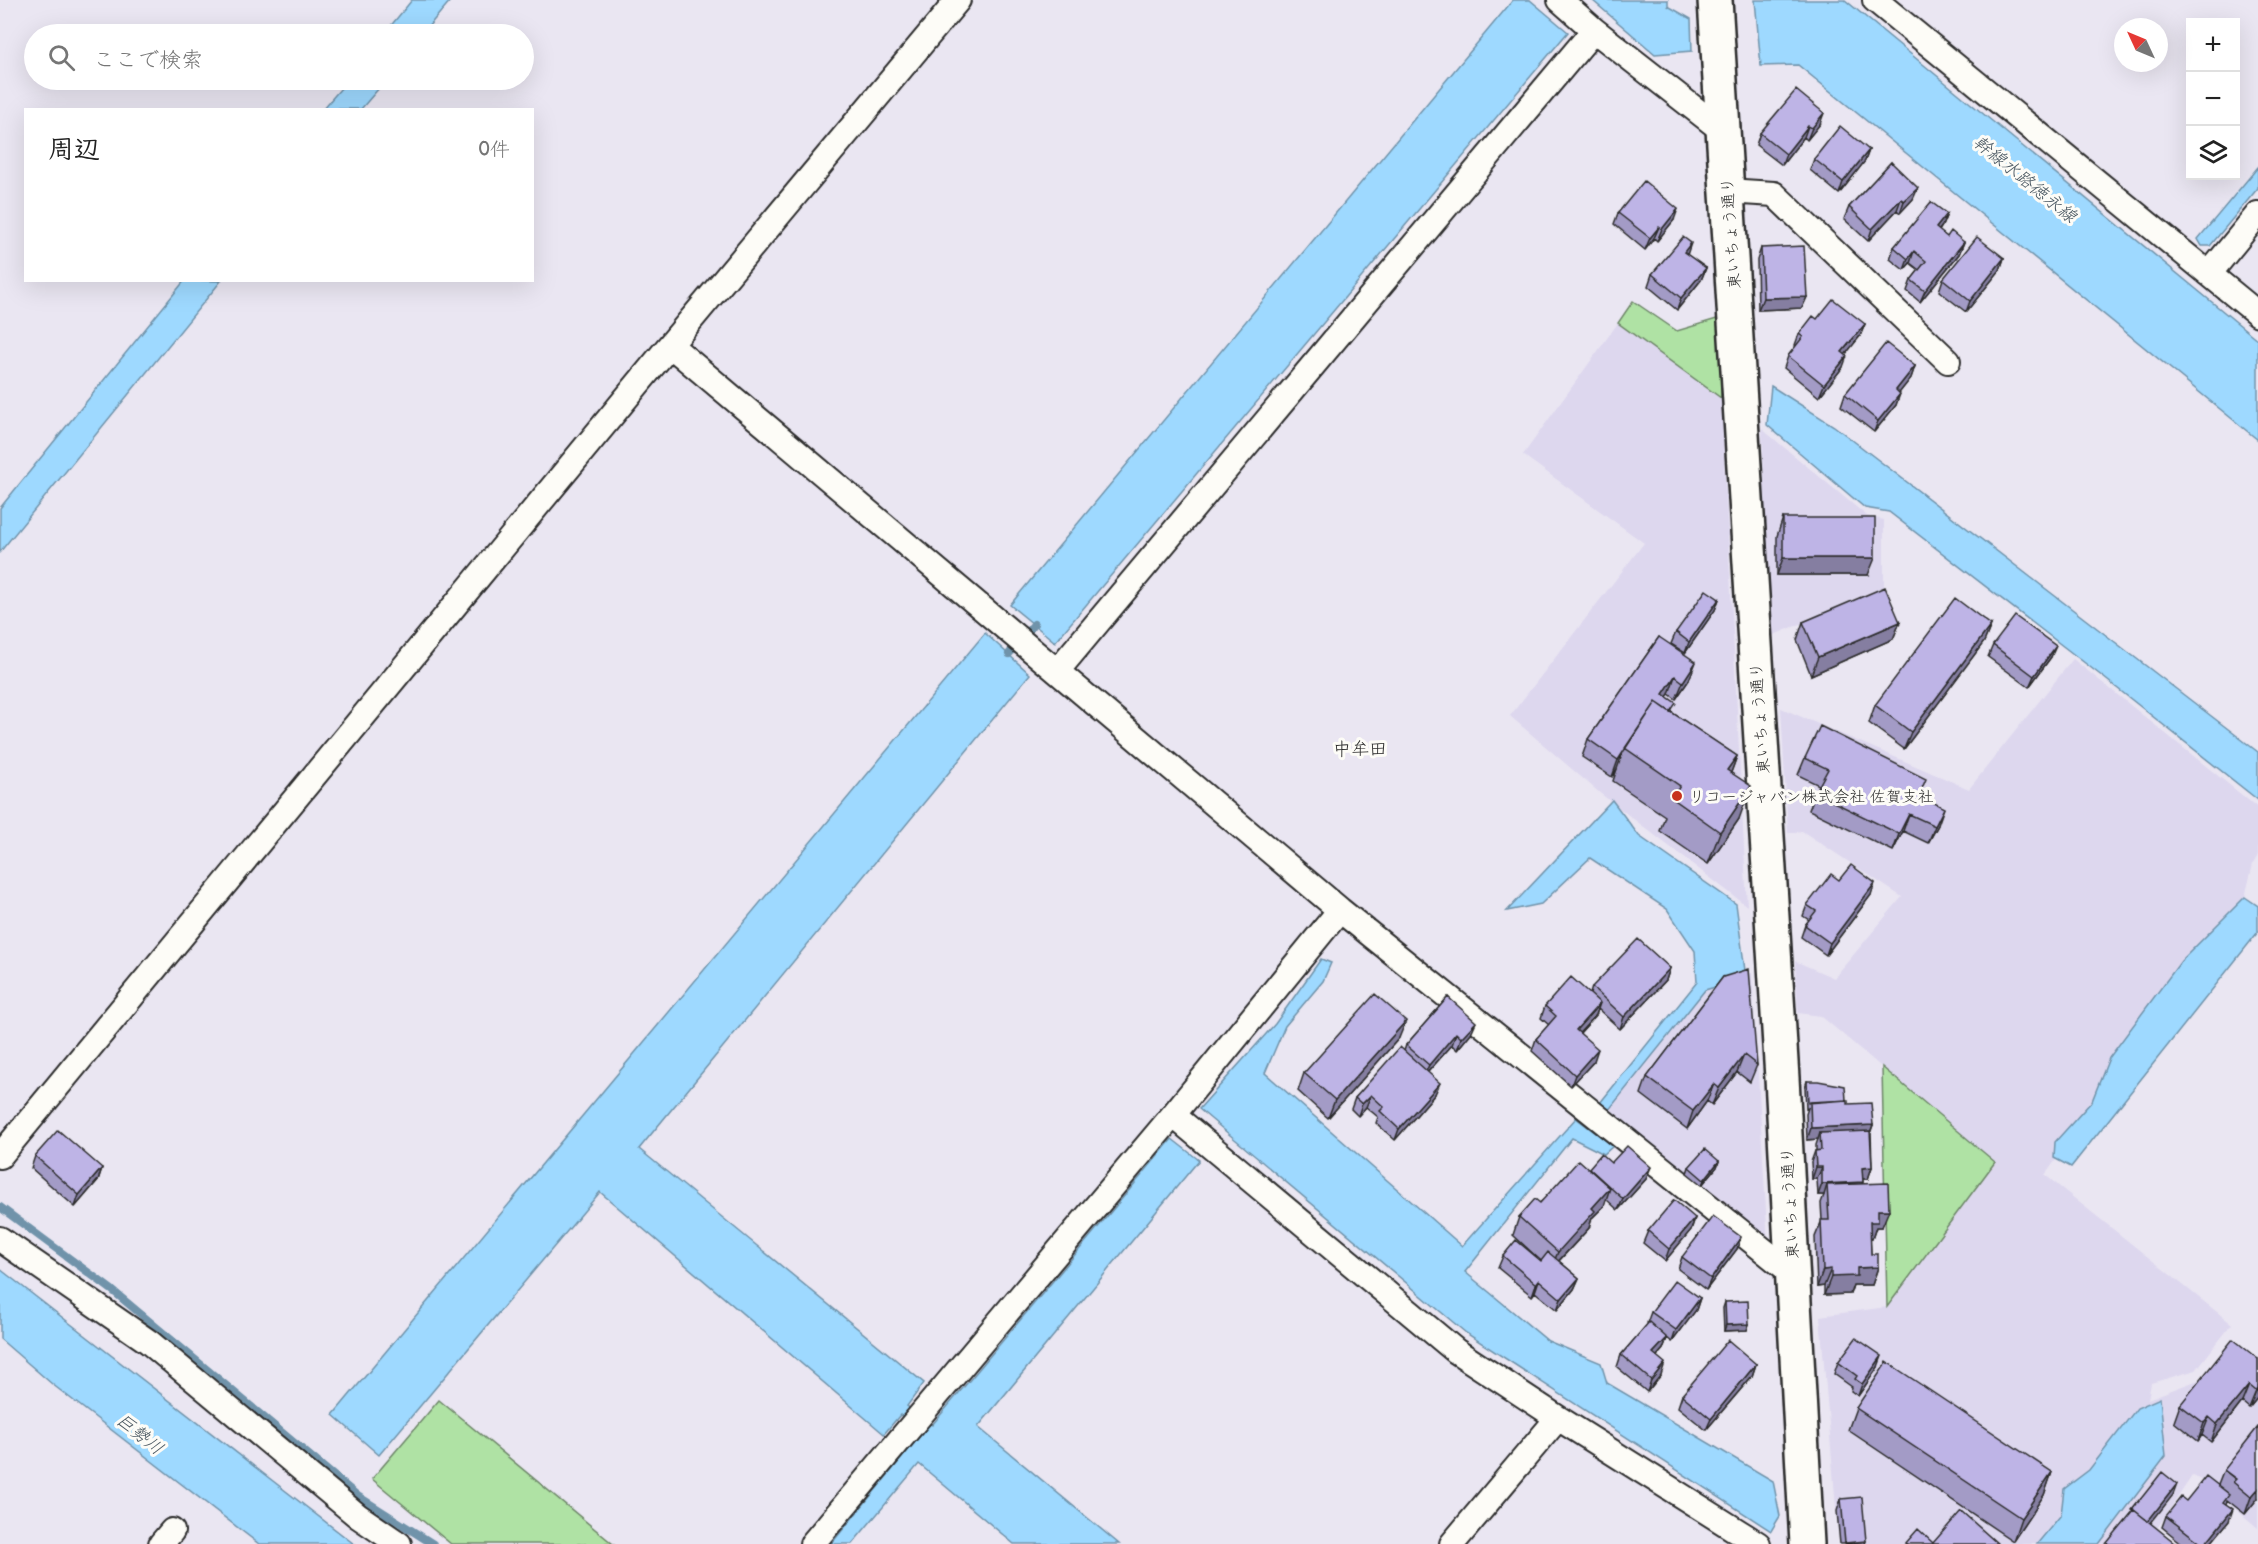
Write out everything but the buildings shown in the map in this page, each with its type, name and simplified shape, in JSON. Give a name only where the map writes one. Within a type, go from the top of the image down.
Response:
[{"type":"main road","name":"東いちょう通り","points":[[1715,0],[1793,1275],[1807,1544]]},
{"type":"street","points":[[0,1156],[958,0]]},
{"type":"street","points":[[1560,0],[1594,30],[1723,131]]},
{"type":"street","points":[[1875,0],[2258,314]]},
{"type":"street","points":[[1057,671],[1594,30]]},
{"type":"street","points":[[1727,191],[1774,194],[1948,361]]},
{"type":"street","points":[[2209,274],[2258,214]]},
{"type":"street","points":[[670,345],[1340,910],[1793,1275]]},
{"type":"street","points":[[812,1544],[1173,1115],[1340,910]]},
{"type":"street","points":[[1173,1115],[1456,1351],[1758,1544]]},
{"type":"street","points":[[0,1239],[149,1342],[358,1516],[399,1544]]},
{"type":"street","points":[[1452,1544],[1558,1418]]},
{"type":"shaded area","points":[[1618,323],[1721,398],[1747,906],[1601,794],[1510,716],[1644,543],[1523,455]]},
{"type":"shaded area","points":[[1762,429],[1867,516],[1884,520],[1884,589],[1769,637]]},
{"type":"shaded area","points":[[2073,659],[2258,808],[2258,855],[2253,864],[2245,897],[2045,1175],[2232,1324],[2196,1370],[2151,1383],[2148,1399],[2201,1379],[2236,1341],[2258,1360],[2258,1528],[2201,1480],[2192,1476],[2153,1534],[2166,1544],[1839,1544],[1820,1316],[1887,1307],[1994,1162],[1821,1016],[1798,1013],[1795,961],[1834,978],[1902,897],[1802,831],[1788,833],[1781,708],[1969,789]]},
{"type":"shaded area","points":[[1752,973],[1768,1245],[1599,1110],[1711,975]]},
{"type":"green space","points":[[1633,301],[1677,331],[1720,318],[1721,398],[1618,323]]},
{"type":"green space","points":[[1882,1067],[1995,1162],[1887,1307]]},
{"type":"green space","points":[[439,1400],[613,1544],[451,1544],[372,1479]]},
{"type":"water","points":[[412,0],[451,0],[431,24],[392,24]]},
{"type":"water","points":[[1513,0],[1530,0],[1568,32],[1055,642],[1010,605]]},
{"type":"water","points":[[1592,0],[1668,0],[1668,6],[1691,19],[1692,51],[1655,54]]},
{"type":"water","name":"幹線水路徳永線","points":[[1755,0],[1845,0],[2258,340],[2258,440],[1798,65],[1761,66]]},
{"type":"water","points":[[339,90],[377,90],[362,108],[324,108]]},
{"type":"water","points":[[2258,167],[2258,188],[2210,246],[2202,246],[2198,239]]},
{"type":"water","points":[[183,282],[220,282],[0,552],[0,508]]},
{"type":"water","points":[[1771,386],[1834,426],[2258,752],[2258,800],[1889,512],[1865,508],[1767,425]]},
{"type":"water","points":[[985,633],[1030,674],[639,1149],[924,1383],[907,1406],[932,1425],[1172,1139],[1199,1160],[978,1427],[1119,1544],[1014,1544],[919,1464],[852,1544],[831,1544],[925,1430],[900,1415],[884,1434],[600,1192],[379,1455],[333,1415]]},
{"type":"water","points":[[1612,800],[1639,836],[1736,904],[1746,978],[1705,990],[1608,1111],[1600,1103],[1697,982],[1695,951],[1667,909],[1590,858],[1541,904],[1507,911]]},
{"type":"water","points":[[2245,897],[2258,906],[2258,932],[2071,1167],[2054,1158],[2055,1142],[2092,1101],[2109,1058],[2181,961]]},
{"type":"water","points":[[1321,959],[1331,963],[1323,981],[1285,1026],[1265,1073],[1462,1246],[1576,1118],[1613,1146],[1604,1154],[1572,1138],[1465,1272],[1548,1341],[1601,1363],[1607,1383],[1773,1481],[1780,1516],[1771,1531],[1466,1333],[1199,1109],[1275,1024]]},
{"type":"water","name":"巨勢川","points":[[0,1269],[354,1544],[259,1544],[52,1384],[0,1339]]},
{"type":"water","points":[[2160,1398],[2166,1456],[2099,1544],[2037,1544],[2061,1515],[2064,1489],[2089,1470],[2137,1408]]},
{"type":"waterway","points":[[1009,654],[1034,624]]},
{"type":"waterway","points":[[0,1207],[112,1290],[359,1497],[433,1544]]},
{"type":"place","name":"リコージャパン株式会社 佐賀支社","points":[[1677,796]]},
{"type":"district","name":"中牟田","points":[[1360,749]]}]
